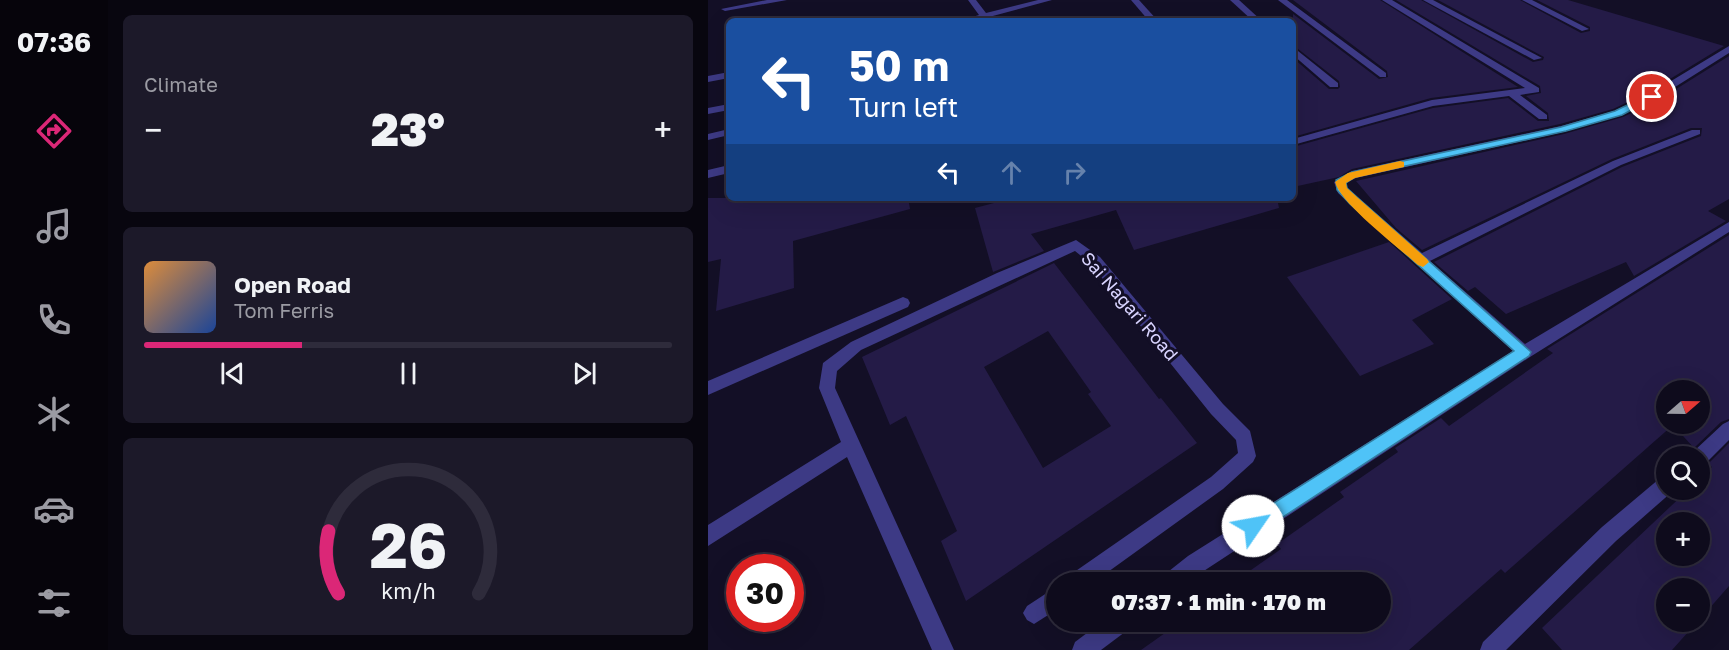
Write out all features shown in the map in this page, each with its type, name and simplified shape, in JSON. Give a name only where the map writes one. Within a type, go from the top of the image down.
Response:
[{"type":"street","points":[[725,9],[783,0]]},
{"type":"street","points":[[972,0],[986,18],[1048,0]]},
{"type":"street","points":[[1135,0],[1151,18]]},
{"type":"street","points":[[1234,0],[1255,18]]},
{"type":"street","points":[[1282,0],[1383,75]]},
{"type":"street","points":[[1296,141],[1432,103],[1535,90],[1386,0]]},
{"type":"street","points":[[1526,0],[1586,29]]},
{"type":"street","points":[[1424,1],[1537,58]]},
{"type":"street","points":[[1397,7],[1408,5]]},
{"type":"street","points":[[1524,352],[1342,190],[1340,182],[1352,175],[1563,129],[1618,113],[1652,97],[1729,49]]},
{"type":"street","points":[[1296,53],[1334,85]]},
{"type":"street","points":[[708,79],[726,76]]},
{"type":"street","points":[[1511,93],[1543,117]]},
{"type":"street","points":[[708,111],[726,108]]},
{"type":"street","points":[[1420,260],[1617,163],[1696,132]]},
{"type":"street","points":[[708,137],[726,133]]},
{"type":"street","points":[[708,174],[726,169]]},
{"type":"street","points":[[1184,572],[1524,352],[1729,226]]},
{"type":"street","name":"Sai Nagari Road","points":[[943,650],[827,388],[829,368],[856,346],[1076,245],[1095,260],[1217,409],[1244,437],[1247,456],[1217,483],[1091,572]]},
{"type":"street","points":[[708,388],[903,303]]},
{"type":"street","points":[[1710,447],[1729,429]]},
{"type":"street","points":[[708,537],[851,445]]},
{"type":"street","points":[[1491,650],[1609,534],[1656,494]]},
{"type":"street","points":[[1034,613],[1046,604]]},
{"type":"street","points":[[1083,650],[1107,632]]},
{"type":"building","points":[[1293,0],[1380,0],[1518,87],[1431,98],[1296,136],[1296,61],[1329,89],[1340,87],[1339,81],[1296,47],[1296,18],[1293,18],[1293,14],[1379,79],[1388,77],[1387,71]]},
{"type":"building","points":[[1396,0],[1421,0],[1533,62],[1543,60],[1544,57],[1438,0],[1520,0],[1581,33],[1590,31],[1590,27],[1537,0],[1568,0],[1724,46],[1647,93],[1613,109],[1560,124],[1352,169],[1339,177],[1296,186],[1296,146],[1433,108],[1508,98],[1538,121],[1549,121],[1548,113],[1526,96],[1541,93],[1540,86]]},
{"type":"building","points":[[1729,56],[1729,199],[1708,211],[1726,221],[1634,276],[1626,262],[1506,314],[1475,287],[1468,291],[1434,262],[1622,167],[1701,136],[1702,128],[1691,128],[1612,159],[1422,250],[1396,228],[1356,181],[1564,134],[1623,117],[1657,101]]},
{"type":"building","points":[[708,198],[726,198],[726,201],[909,201],[910,209],[793,241],[794,288],[716,311],[721,259],[708,262]]},
{"type":"building","points":[[1002,201],[1278,201],[1279,208],[1134,250],[1116,210],[1031,234],[1044,251],[993,272],[975,208]]},
{"type":"building","points":[[1729,235],[1729,419],[1721,422],[1710,433],[1710,380],[1656,380],[1656,434],[1663,434],[1505,573],[1501,569],[1409,650],[1141,650],[1166,632],[1391,632],[1391,572],[1248,572],[1281,549],[1277,544],[1344,497],[1340,492],[1398,452],[1395,448],[1441,418],[1449,426],[1553,353],[1547,349]]},
{"type":"building","points":[[1389,242],[1452,299],[1412,320],[1434,344],[1360,376],[1287,277]]},
{"type":"building","points":[[1054,263],[1159,399],[1161,398],[1197,443],[966,601],[941,541],[957,531],[906,416],[890,425],[862,357]],"holes":[[[1048,331],[1091,392],[1088,394],[1111,426],[1043,468],[984,367]]]},
{"type":"building","points":[[1681,434],[1709,434],[1696,446],[1692,446]]},
{"type":"building","points":[[1729,443],[1729,586],[1710,608],[1710,578],[1656,578],[1656,632],[1688,632],[1672,650],[1562,650],[1542,628],[1656,520],[1656,566],[1710,566],[1710,512],[1665,512],[1677,500],[1710,500],[1710,469],[1712,467],[1710,462]]},
{"type":"slow traffic","points":[[1400,165],[1352,175],[1340,182],[1342,190],[1423,262]]},
{"type":"route","points":[[1253,526],[1524,352],[1342,190],[1340,182],[1352,175],[1563,129],[1618,113],[1652,97]]}]
